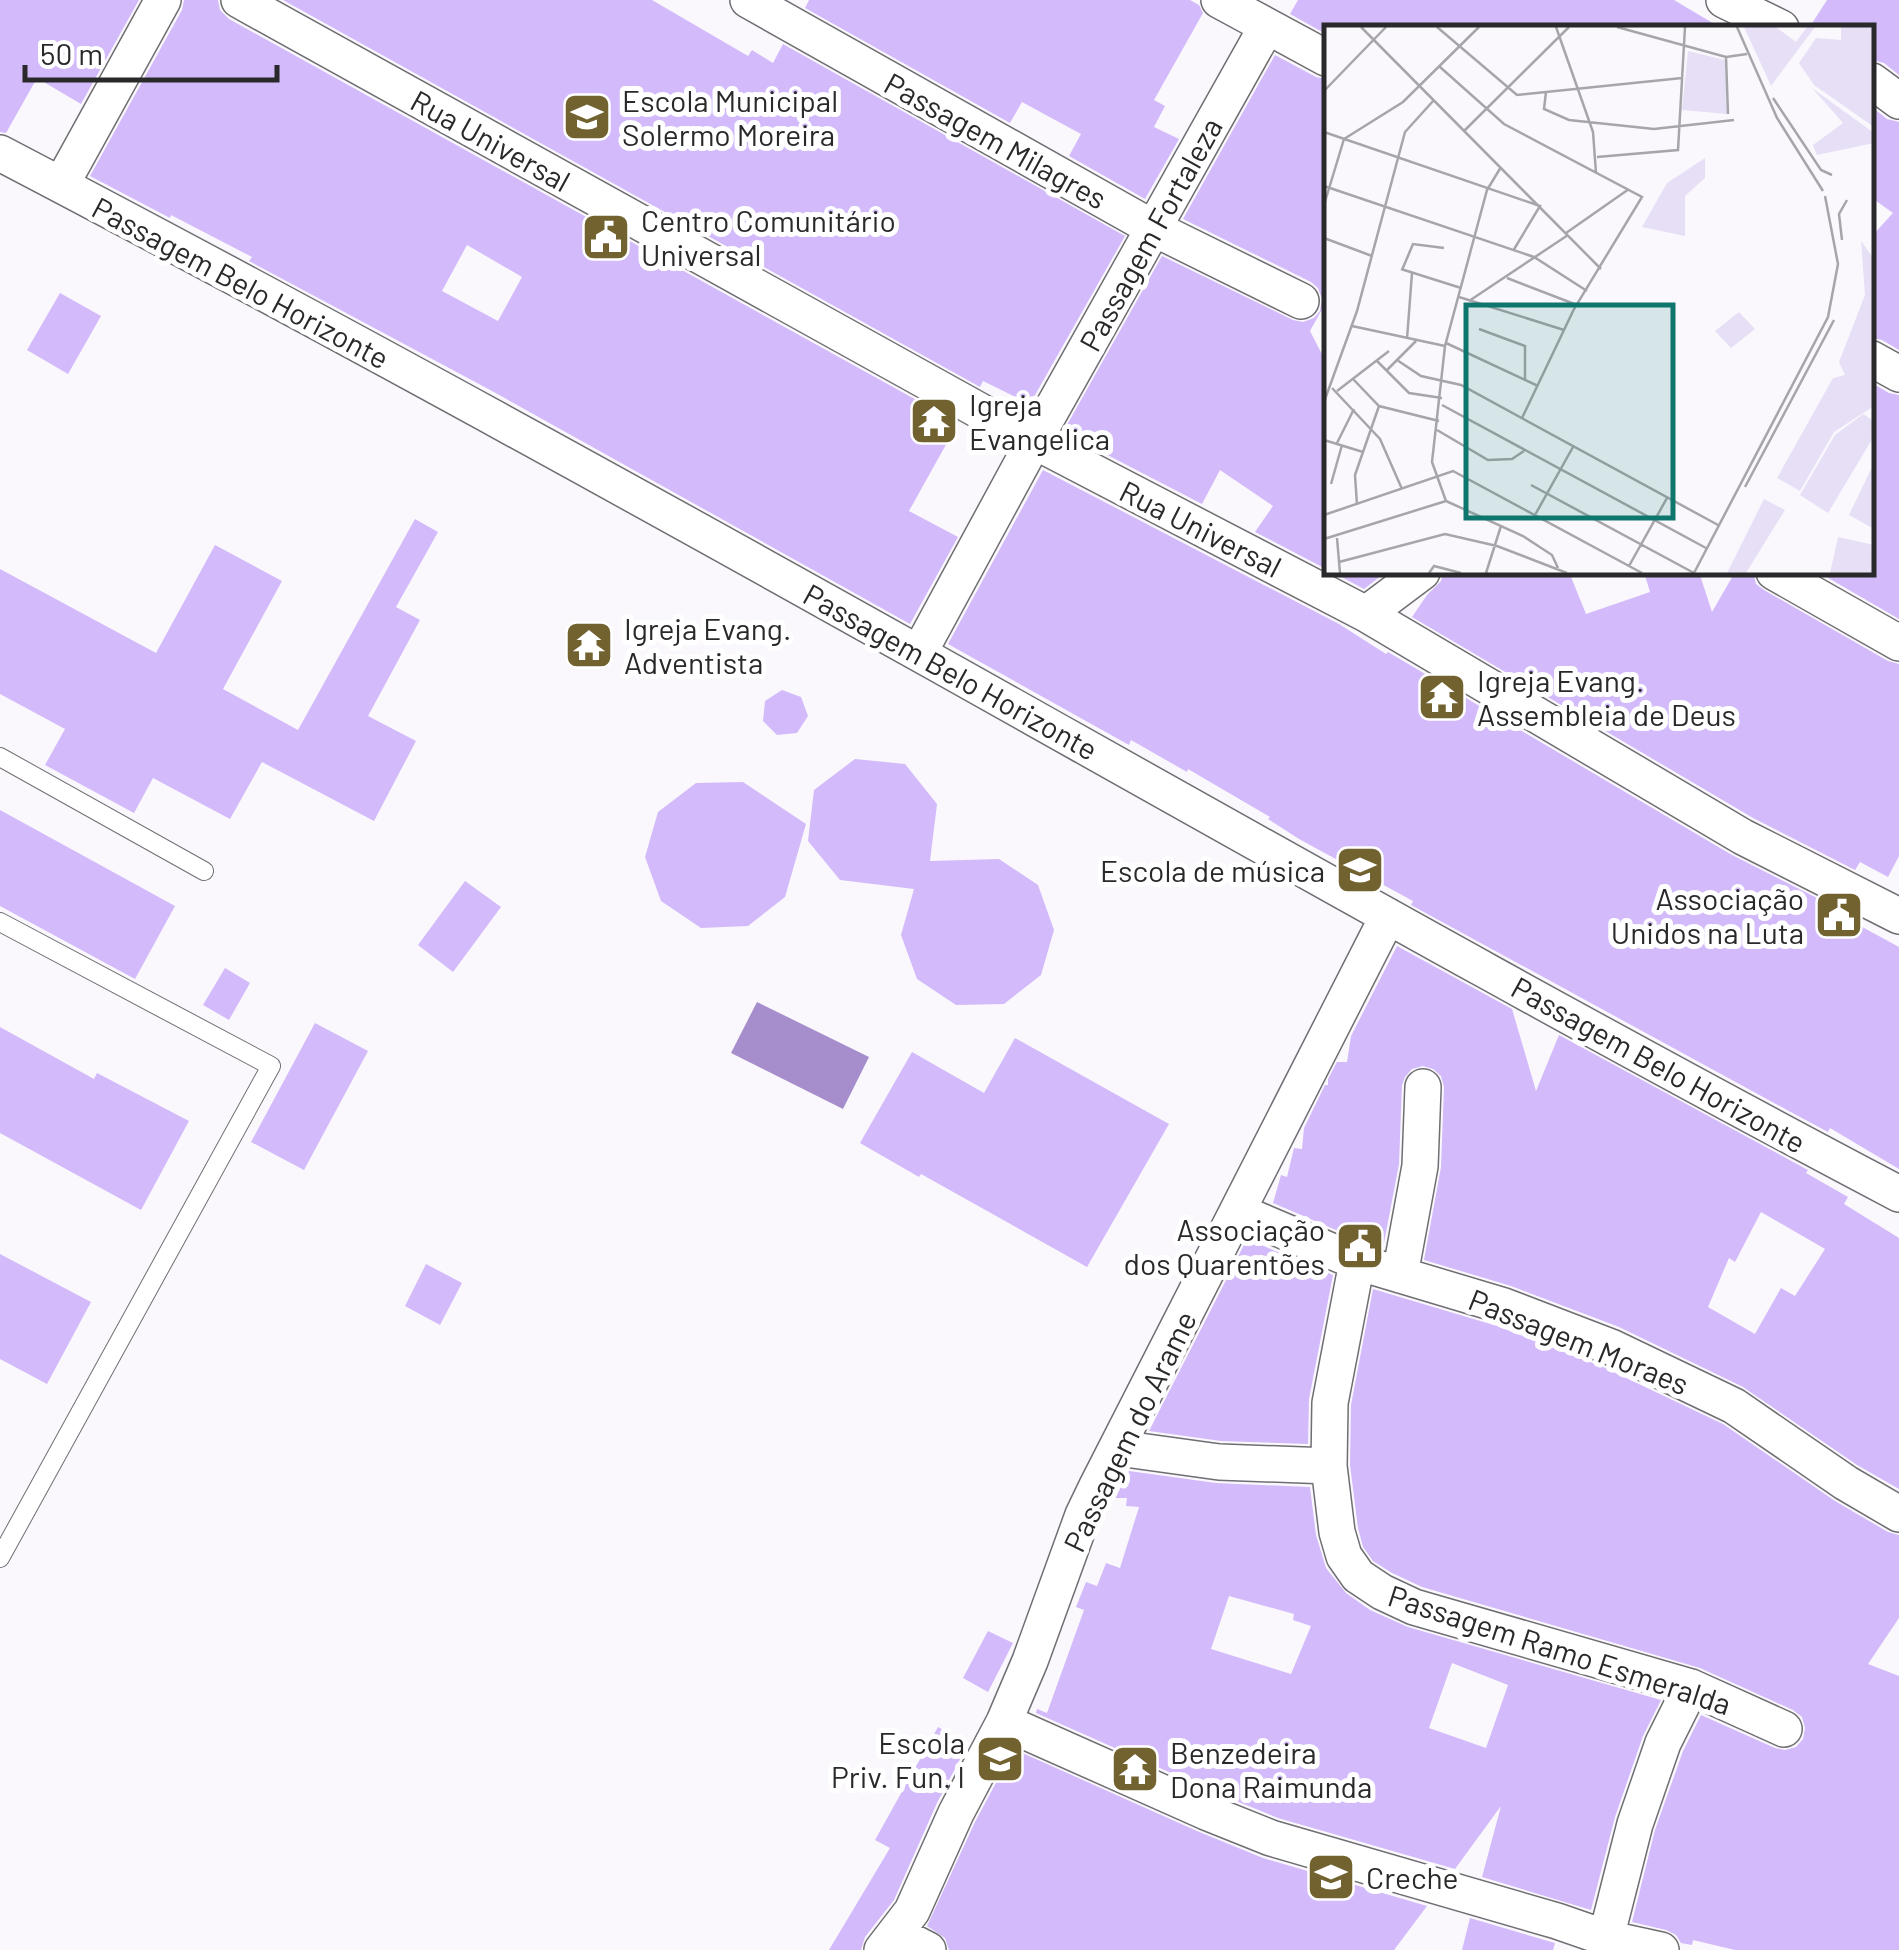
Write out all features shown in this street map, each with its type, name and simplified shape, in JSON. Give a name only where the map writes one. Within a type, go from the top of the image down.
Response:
[{"type":"street","points":[[62,185],[163,0]]},
{"type":"street","name":"Rua Universal","points":[[239,0],[1034,441],[1366,614],[1743,837],[1899,916]]},
{"type":"street","name":"Passagem Milagres","points":[[748,0],[1154,228],[1301,302]]},
{"type":"street","points":[[1219,0],[1324,57]]},
{"type":"street","points":[[1724,0],[1775,25]]},
{"type":"street","name":"Passagem Fortaleza","points":[[918,653],[1267,26]]},
{"type":"street","points":[[1874,82],[1899,101]]},
{"type":"street","name":"Passagem Belo Horizonte","points":[[0,153],[480,411],[1388,916],[1899,1194]]},
{"type":"street","points":[[1874,359],[1899,374]]},
{"type":"street","points":[[1366,614],[1418,575]]},
{"type":"street","points":[[1779,575],[1899,642]]},
{"type":"street","name":"Passagem do Arame","points":[[882,1950],[912,1911],[956,1813],[1004,1722],[1083,1515],[1388,916]]},
{"type":"street","points":[[1400,1274],[1420,1166],[1423,1088]]},
{"type":"street","name":"Passagem Moraes","points":[[1239,1212],[1357,1262],[1504,1306],[1593,1340],[1734,1406],[1846,1484],[1899,1514]]},
{"type":"street","name":"Passagem Ramo Esmeralda","points":[[1357,1262],[1330,1403],[1329,1466],[1337,1532],[1344,1556],[1358,1576],[1414,1607],[1690,1687],[1784,1728]]},
{"type":"street","points":[[1118,1448],[1219,1462],[1329,1466]]},
{"type":"street","points":[[1606,1938],[1635,1824],[1663,1743],[1690,1687]]},
{"type":"street","points":[[1004,1722],[1271,1838],[1606,1938],[1661,1950]]},
{"type":"street","points":[[882,1950],[899,1934],[928,1950]]},
{"type":"lane","points":[[0,757],[204,871]]},
{"type":"lane","points":[[0,922],[270,1066],[0,1558]]},
{"type":"shaded area","points":[[757,1002],[869,1057],[843,1109],[731,1053]]},
{"type":"building","points":[[0,0],[139,0],[81,104],[37,78],[6,133],[0,132]]},
{"type":"building","points":[[184,0],[218,0],[220,10],[229,19],[958,423],[909,511],[958,537],[910,624],[492,391],[249,261],[252,257],[90,176]],"holes":[[[467,245],[522,277],[498,321],[442,291]]]},
{"type":"building","points":[[283,0],[652,0],[748,56],[752,50],[773,63],[783,44],[1125,236],[1030,404],[983,381],[980,387]]},
{"type":"building","points":[[809,0],[1190,0],[1203,13],[1154,100],[1165,106],[1154,127],[1179,139],[1145,199],[1069,156],[1081,134],[1022,102],[1010,123],[805,8]]},
{"type":"building","points":[[1298,0],[1674,0],[1716,25],[1324,25],[1324,33],[1290,14]]},
{"type":"building","points":[[1827,0],[1899,0],[1899,75],[1874,60],[1874,25],[1811,25]]},
{"type":"building","points":[[1275,55],[1324,79],[1324,306],[1310,331],[1324,358],[1324,568],[1255,532],[1273,506],[1220,470],[1202,504],[1063,432],[1162,256],[1293,320],[1303,322],[1320,311],[1322,299],[1311,282],[1183,219]]},
{"type":"building","points":[[1874,109],[1887,119],[1899,122],[1899,350],[1874,338],[1874,234],[1893,213],[1874,199]]},
{"type":"building","points":[[60,293],[101,316],[68,374],[27,350]]},
{"type":"building","points":[[1874,384],[1899,395],[1899,619],[1823,575],[1874,575]]},
{"type":"building","points":[[1043,470],[1339,624],[1732,855],[1835,907],[1833,911],[1899,947],[1899,1169],[1830,1128],[1828,1132],[1411,905],[1413,901],[1299,839],[1270,817],[1188,769],[1187,772],[1131,740],[1129,745],[948,644]]},
{"type":"building","points":[[415,519],[438,532],[396,607],[420,620],[368,716],[416,741],[374,821],[262,762],[230,819],[153,778],[134,813],[45,765],[65,729],[0,694],[0,569],[156,653],[215,545],[282,581],[223,689],[298,730]]},
{"type":"building","points":[[1338,575],[1382,575],[1364,589]]},
{"type":"building","points":[[1442,575],[1570,575],[1586,614],[1650,592],[1645,575],[1700,575],[1712,612],[1733,575],[1754,575],[1756,584],[1764,590],[1899,664],[1899,856],[1888,877],[1860,862],[1855,870],[1753,818],[1412,617]]},
{"type":"building","points":[[782,690],[801,697],[808,716],[797,733],[777,735],[763,721],[765,701]]},
{"type":"building","points":[[855,759],[905,764],[937,804],[930,861],[999,859],[1038,885],[1054,930],[1041,975],[1004,1004],[956,1005],[917,979],[901,935],[914,889],[840,880],[808,841],[814,790]]},
{"type":"building","points":[[743,782],[806,824],[785,897],[748,926],[701,928],[661,901],[645,857],[658,812],[696,783]]},
{"type":"building","points":[[0,810],[175,906],[135,979],[0,906]]},
{"type":"building","points":[[465,881],[501,907],[453,972],[418,945]]},
{"type":"building","points":[[1397,946],[1512,1009],[1536,1091],[1559,1035],[1808,1170],[1806,1173],[1848,1197],[1844,1204],[1899,1238],[1899,1489],[1743,1387],[1619,1327],[1511,1286],[1424,1260],[1441,1167],[1444,1087],[1441,1076],[1433,1069],[1412,1069],[1402,1085],[1399,1164],[1383,1248],[1273,1203],[1281,1175],[1287,1177],[1294,1148],[1302,1149],[1304,1128],[1328,1079],[1337,1062],[1347,1062],[1351,1036]],"holes":[[[1761,1212],[1825,1249],[1795,1296],[1781,1288],[1755,1334],[1708,1307],[1729,1258],[1735,1262]]]},
{"type":"building","points":[[225,968],[250,983],[229,1020],[203,1005]]},
{"type":"building","points":[[315,1023],[368,1051],[304,1170],[251,1142]]},
{"type":"building","points":[[0,1027],[94,1079],[97,1073],[189,1121],[141,1210],[0,1133]]},
{"type":"building","points":[[1015,1038],[1169,1124],[1087,1267],[860,1143],[912,1052],[984,1093]]},
{"type":"building","points":[[1247,1239],[1333,1275],[1309,1399],[1308,1444],[1221,1441],[1149,1431]]},
{"type":"building","points":[[0,1254],[91,1302],[47,1384],[0,1359]]},
{"type":"building","points":[[426,1264],[462,1283],[440,1325],[405,1306]]},
{"type":"building","points":[[1373,1289],[1497,1326],[1603,1367],[1723,1424],[1835,1501],[1899,1535],[1899,1618],[1868,1664],[1899,1676],[1899,1950],[1735,1950],[1693,1940],[1692,1945],[1681,1943],[1666,1930],[1632,1922],[1655,1830],[1683,1751],[1701,1715],[1785,1750],[1796,1747],[1803,1739],[1802,1717],[1700,1668],[1422,1587],[1373,1561],[1363,1547],[1358,1528],[1350,1465],[1351,1405]]},
{"type":"building","points":[[1129,1471],[1216,1483],[1310,1487],[1316,1535],[1326,1568],[1346,1593],[1370,1610],[1408,1627],[1661,1700],[1643,1736],[1615,1817],[1591,1910],[1482,1877],[1501,1806],[1455,1869],[1278,1818],[1036,1713],[1037,1709],[1047,1713],[1084,1610],[1076,1607],[1086,1582],[1097,1586],[1106,1563],[1120,1568],[1139,1507],[1126,1506],[1127,1498],[1115,1498]],"holes":[[[1229,1596],[1294,1614],[1293,1620],[1311,1626],[1291,1674],[1211,1649]],[[1452,1663],[1508,1685],[1486,1748],[1429,1728]]]},
{"type":"building","points":[[988,1631],[1013,1643],[988,1692],[963,1678]]},
{"type":"building","points":[[938,1727],[968,1744],[894,1900],[865,1937],[861,1950],[829,1950],[890,1848],[875,1840]]},
{"type":"building","points":[[1018,1751],[1263,1858],[1427,1906],[1394,1950],[949,1950],[945,1938],[927,1926],[975,1822],[1006,1764],[1010,1767]]},
{"type":"building","points":[[1470,1918],[1555,1943],[1553,1950],[1462,1950]]},
{"type":"place","name":"Escola Municipal Solermo Moreira","points":[[587,117]]},
{"type":"place","name":"Centro Comunitário Universal","points":[[606,237]]},
{"type":"place","name":"Igreja Evangelica","points":[[934,421]]},
{"type":"place","name":"Igreja Evang. Adventista","points":[[589,645]]},
{"type":"place","name":"Igreja Evang. Assembleia de Deus","points":[[1442,697]]},
{"type":"place","name":"Escola de música","points":[[1360,870]]},
{"type":"place","name":"Associação Unidos na Luta","points":[[1839,915]]},
{"type":"place","name":"Associação dos Quarentões","points":[[1360,1246]]},
{"type":"place","name":"Escola Priv. Fun. I","points":[[1000,1759]]},
{"type":"place","name":"Benzedeira Dona Raimunda","points":[[1135,1769]]},
{"type":"place","name":"Creche","points":[[1331,1877]]}]
